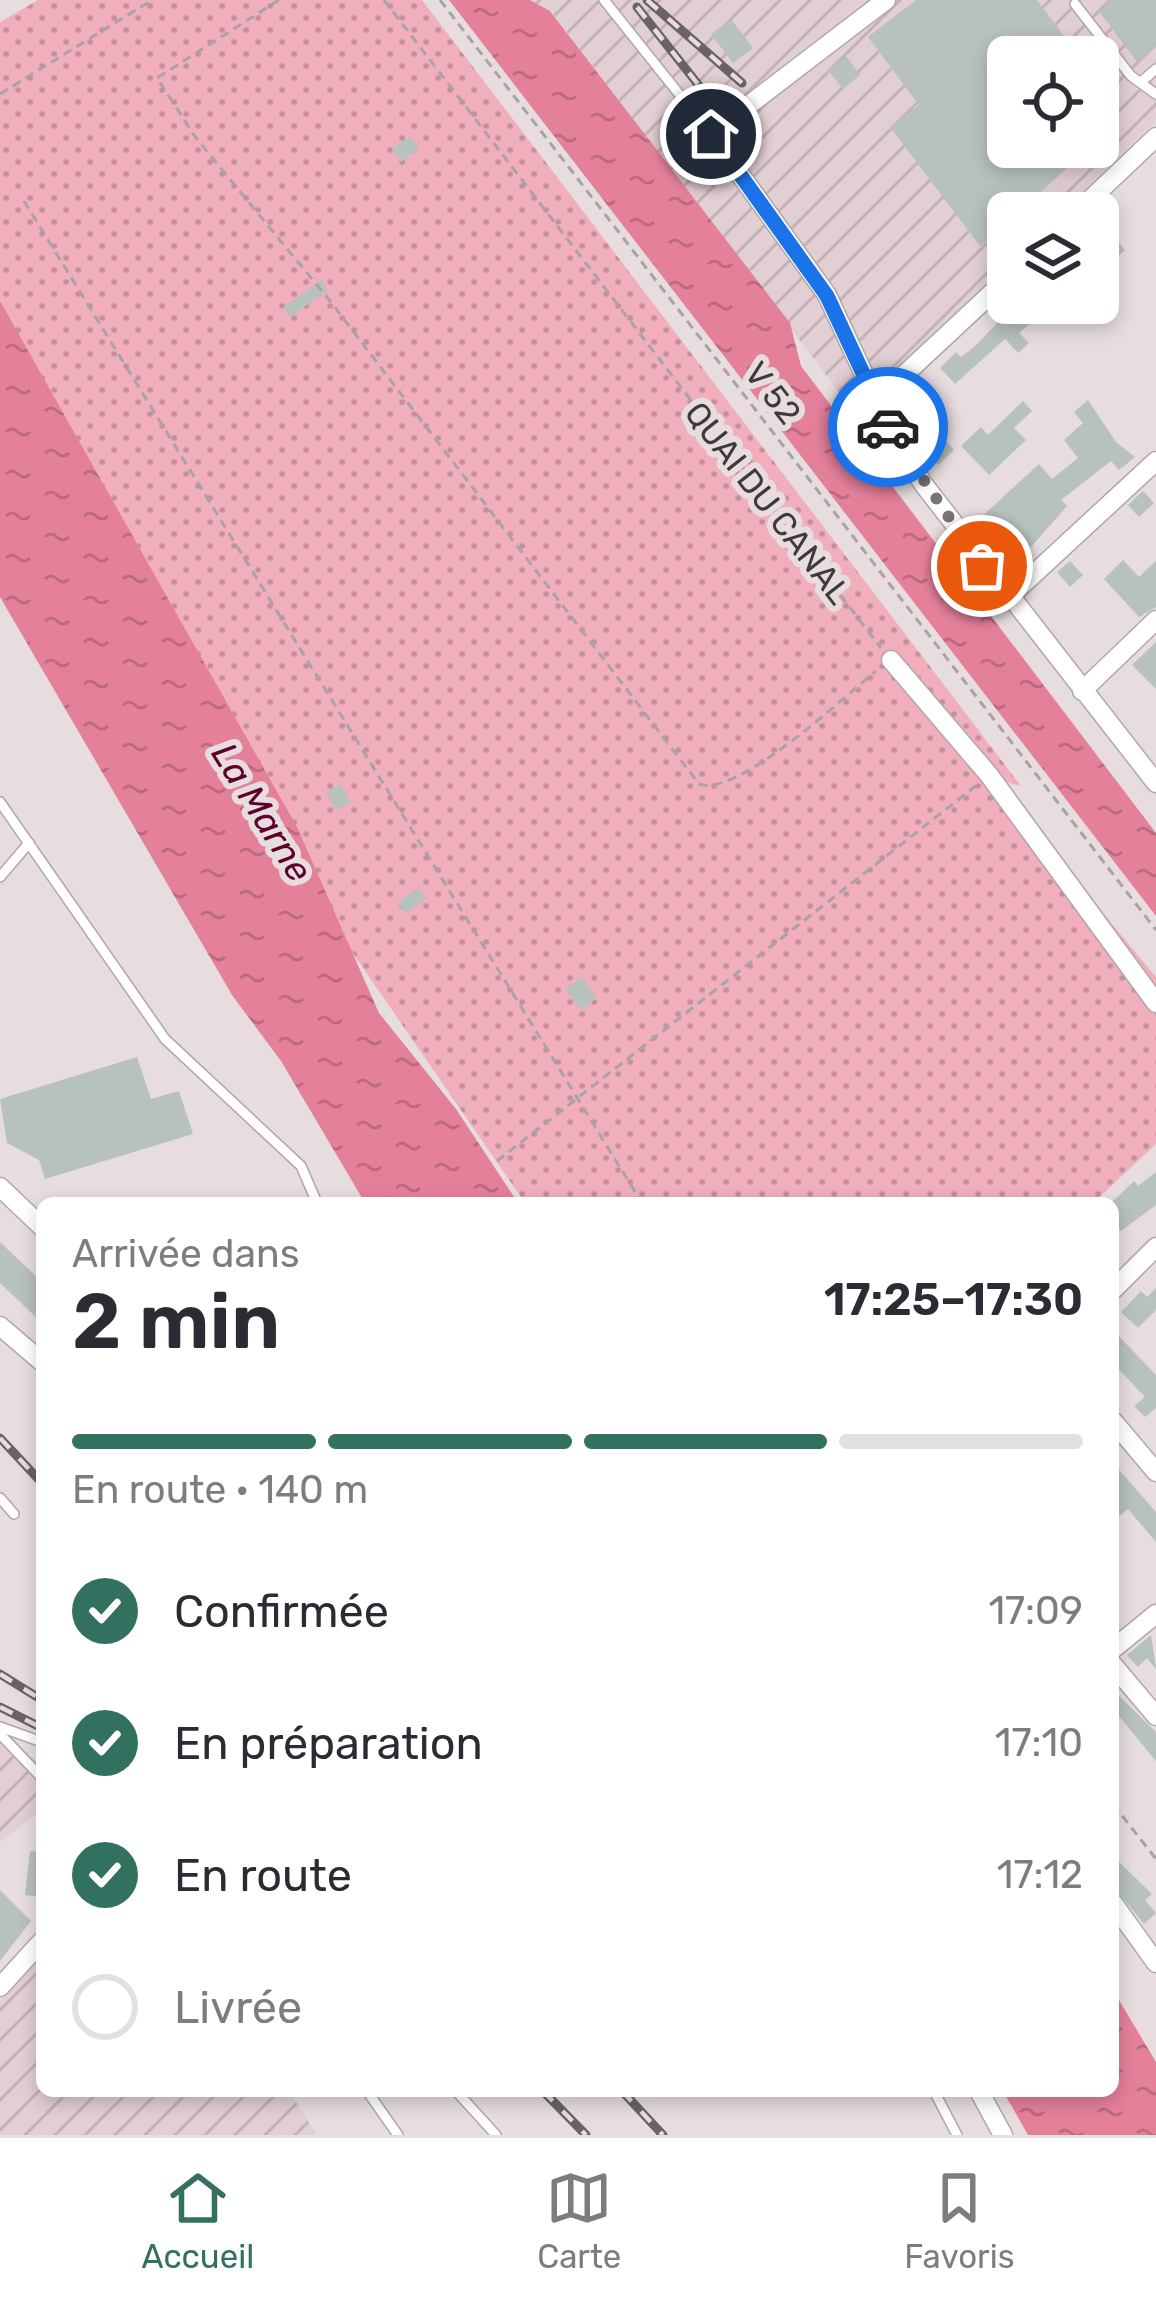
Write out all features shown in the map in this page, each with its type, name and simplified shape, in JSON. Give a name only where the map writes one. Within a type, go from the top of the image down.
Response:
[{"type":"street","points":[[886,0],[711,134],[827,296],[876,401],[924,485],[1156,783]]},
{"type":"street","points":[[1098,192],[1156,137]]},
{"type":"street","points":[[876,401],[987,298]]},
{"type":"street","points":[[1008,598],[1156,461]]},
{"type":"street","points":[[1082,691],[1156,620]]},
{"type":"street","points":[[890,660],[989,775],[1156,1003]]},
{"type":"street","points":[[0,1187],[36,1221]]},
{"type":"street","points":[[1119,1284],[1156,1247]]},
{"type":"street","points":[[0,1326],[36,1357]]},
{"type":"street","points":[[1119,1428],[1156,1472]]},
{"type":"street","points":[[1119,1639],[1156,1614]]},
{"type":"street","points":[[1119,1672],[1156,1716]]},
{"type":"street","points":[[1119,1911],[1156,1963]]},
{"type":"street","points":[[0,1987],[36,1948]]},
{"type":"street","points":[[982,2097],[1003,2135]]},
{"type":"lane","points":[[604,0],[711,134]]},
{"type":"lane","points":[[1076,1],[1131,76],[1156,94]]},
{"type":"lane","points":[[1142,81],[1156,69]]},
{"type":"lane","points":[[2,807],[164,1039],[301,1166],[314,1197]]},
{"type":"lane","points":[[0,877],[29,843]]},
{"type":"lane","points":[[0,1498],[14,1514]]},
{"type":"lane","points":[[0,1730],[36,1740]]},
{"type":"lane","points":[[0,1730],[36,1771]]},
{"type":"lane","points":[[372,2097],[398,2135]]},
{"type":"lane","points":[[461,2097],[496,2135]]},
{"type":"lane","points":[[937,2097],[957,2135]]},
{"type":"path","points":[[0,94],[152,0]]},
{"type":"path","points":[[279,0],[157,78],[196,138],[330,301],[699,784],[722,785],[747,773],[890,660]]},
{"type":"path","name":"QUAI DU CANAL","points":[[384,0],[890,660]]},
{"type":"path","name":"V 52","points":[[440,0],[1156,930]]},
{"type":"path","points":[[24,201],[638,1197]]},
{"type":"path","points":[[497,1161],[989,775]]},
{"type":"path","points":[[1119,1812],[1156,1859]]},
{"type":"shaded area","points":[[38,0],[422,0],[1021,786],[991,778],[1156,977],[1156,1144],[1099,1197],[521,1197],[334,926],[0,315],[0,22]]},
{"type":"shaded area","points":[[530,0],[1156,0],[1156,121],[1119,157],[1119,36],[987,36],[987,168],[1107,168],[1083,192],[987,192],[987,284],[853,411],[551,11]]},
{"type":"shaded area","points":[[0,1740],[36,1761],[36,1815],[0,1842]]},
{"type":"shaded area","points":[[36,1963],[36,2097],[293,2097],[317,2135],[0,2135],[0,2001]]},
{"type":"water","points":[[449,0],[530,0],[550,11],[790,323],[801,366],[1156,833],[1156,916]]},
{"type":"water","name":"La Marne","points":[[0,301],[297,827],[379,1013],[456,1109],[514,1197],[361,1197],[281,1061],[232,995],[0,597]]},
{"type":"water","points":[[1119,2000],[1156,2062],[1156,2135],[1028,2135],[1006,2097],[1119,2097]]},
{"type":"building","points":[[916,0],[1037,0],[1064,36],[987,36],[987,168],[1067,168],[1041,192],[987,192],[987,241],[980,246],[890,127],[919,105],[868,37]]},
{"type":"building","points":[[1113,0],[1156,0],[1156,47],[1137,62],[1099,11]]},
{"type":"building","points":[[731,19],[753,48],[733,63],[711,34]]},
{"type":"building","points":[[846,56],[860,75],[843,89],[828,70]]},
{"type":"building","points":[[410,136],[419,149],[401,162],[392,149]]},
{"type":"building","points":[[321,280],[328,290],[290,317],[283,307]]},
{"type":"building","points":[[996,324],[1030,324],[1019,333],[1029,343],[1018,353],[1005,339],[955,384],[940,368],[956,352],[961,357]]},
{"type":"building","points":[[1088,400],[1116,442],[1135,457],[1119,470],[1111,461],[1061,500],[1067,506],[1025,554],[995,521],[987,529],[979,519],[1039,464],[1052,479],[1078,458],[1064,440],[1083,423],[1074,412]]},
{"type":"building","points":[[1023,401],[1032,411],[1014,428],[1026,440],[989,475],[961,446],[981,427],[988,435]]},
{"type":"building","points":[[942,436],[954,450],[938,465],[926,451]]},
{"type":"building","points":[[1143,491],[1154,503],[1139,517],[1128,505]]},
{"type":"building","points":[[1123,560],[1139,577],[1156,561],[1156,607],[1139,617],[1104,579]]},
{"type":"building","points":[[1070,561],[1083,575],[1070,587],[1057,572]]},
{"type":"building","points":[[1156,642],[1156,689],[1132,665]]},
{"type":"building","points":[[340,784],[351,802],[336,810],[326,792]]},
{"type":"building","points":[[419,888],[426,899],[405,913],[397,902]]},
{"type":"building","points":[[582,977],[597,998],[581,1010],[565,989]]},
{"type":"building","points":[[137,1057],[151,1099],[179,1091],[193,1134],[45,1179],[39,1160],[7,1143],[0,1099]]},
{"type":"building","points":[[1156,1172],[1156,1205],[1121,1231],[1117,1197],[1134,1181],[1138,1186]]},
{"type":"building","points":[[0,1242],[36,1276],[36,1317],[0,1283]]},
{"type":"building","points":[[1156,1288],[1156,1310],[1138,1328],[1121,1312],[1141,1291],[1147,1297]]},
{"type":"building","points":[[1119,1336],[1156,1375],[1156,1408],[1145,1417],[1134,1406],[1145,1397],[1119,1369]]},
{"type":"building","points":[[1119,1470],[1156,1512],[1156,1542],[1128,1509],[1119,1516]]},
{"type":"building","points":[[1151,1635],[1156,1669],[1147,1658],[1138,1667],[1127,1655]]},
{"type":"building","points":[[1119,1696],[1156,1732],[1156,1761],[1119,1716]]},
{"type":"building","points":[[30,1851],[36,1852],[36,1896],[25,1895]]},
{"type":"building","points":[[1119,1862],[1152,1894],[1145,1900],[1156,1913],[1144,1924],[1119,1893]]},
{"type":"building","points":[[0,1890],[31,1921],[0,1961]]},
{"type":"railway","points":[[647,0],[742,83]]},
{"type":"railway","points":[[637,7],[704,92]]},
{"type":"railway","points":[[0,1438],[36,1477]]},
{"type":"railway","points":[[0,1674],[36,1696]]},
{"type":"railway","points":[[0,1707],[36,1725]]},
{"type":"railway","points":[[549,2097],[586,2135]]},
{"type":"railway","points":[[628,2097],[663,2135]]},
{"type":"way so far","points":[[888,427],[982,566]]},
{"type":"route","points":[[711,134],[827,296],[888,427]]}]
